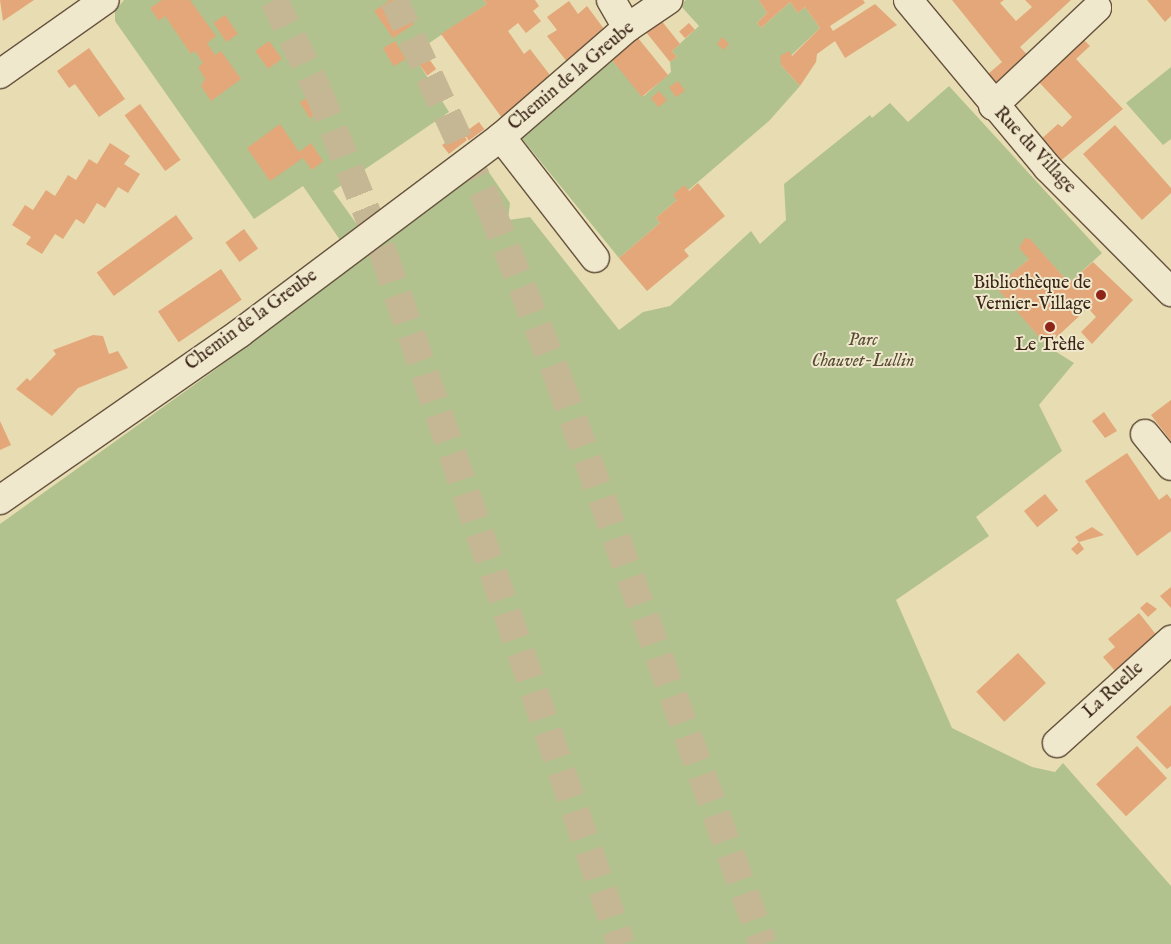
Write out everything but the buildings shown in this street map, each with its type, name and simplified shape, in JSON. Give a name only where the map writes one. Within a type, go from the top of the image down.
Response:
[{"type":"street","points":[[0,74],[105,0]]},
{"type":"street","points":[[611,0],[626,28]]},
{"type":"street","name":"Chemin de la Greube","points":[[0,500],[240,333],[501,137],[626,28],[668,0]]},
{"type":"street","name":"Rue du Village","points":[[908,0],[993,106],[1171,292]]},
{"type":"street","points":[[993,106],[1097,8]]},
{"type":"street","name":"Chemin de la Greube","points":[[501,137],[595,258]]},
{"type":"street","points":[[1145,434],[1171,466]]},
{"type":"street","name":"La Ruelle","points":[[1057,742],[1171,640]]},
{"type":"green space","points":[[124,0],[484,0],[487,4],[413,54],[449,112],[333,191],[358,226],[340,240],[303,186],[254,219],[115,21],[115,11]]},
{"type":"green space","points":[[686,0],[759,0],[767,13],[757,23],[761,28],[790,2],[798,13],[805,7],[820,28],[781,65],[800,86],[769,121],[656,218],[660,223],[619,258],[519,135],[612,60],[644,96],[671,72],[670,62],[677,57],[672,51],[699,26],[680,5]]},
{"type":"green space","points":[[1171,67],[1171,139],[1163,145],[1126,103]]},
{"type":"green space","name":"Parc Chauvet-Lullin","points":[[949,86],[1102,253],[1069,283],[1039,250],[997,287],[1047,346],[1074,363],[1039,405],[1062,451],[976,517],[989,536],[896,600],[952,728],[1032,767],[1055,772],[1063,763],[1171,886],[1171,944],[0,944],[0,524],[212,372],[484,165],[510,203],[508,220],[530,217],[619,330],[643,312],[670,306],[751,231],[760,244],[786,220],[784,184],[870,115],[872,118],[890,103],[908,122]]},
{"type":"tunnel","points":[[274,0],[318,91],[384,255],[621,944]]},
{"type":"tunnel","points":[[394,0],[491,209],[559,380],[763,944]]},
{"type":"place","name":"Bibliothèque de Vernier-Village","points":[[1101,295]]},
{"type":"place","name":"Le Trèfle","points":[[1050,327]]}]
